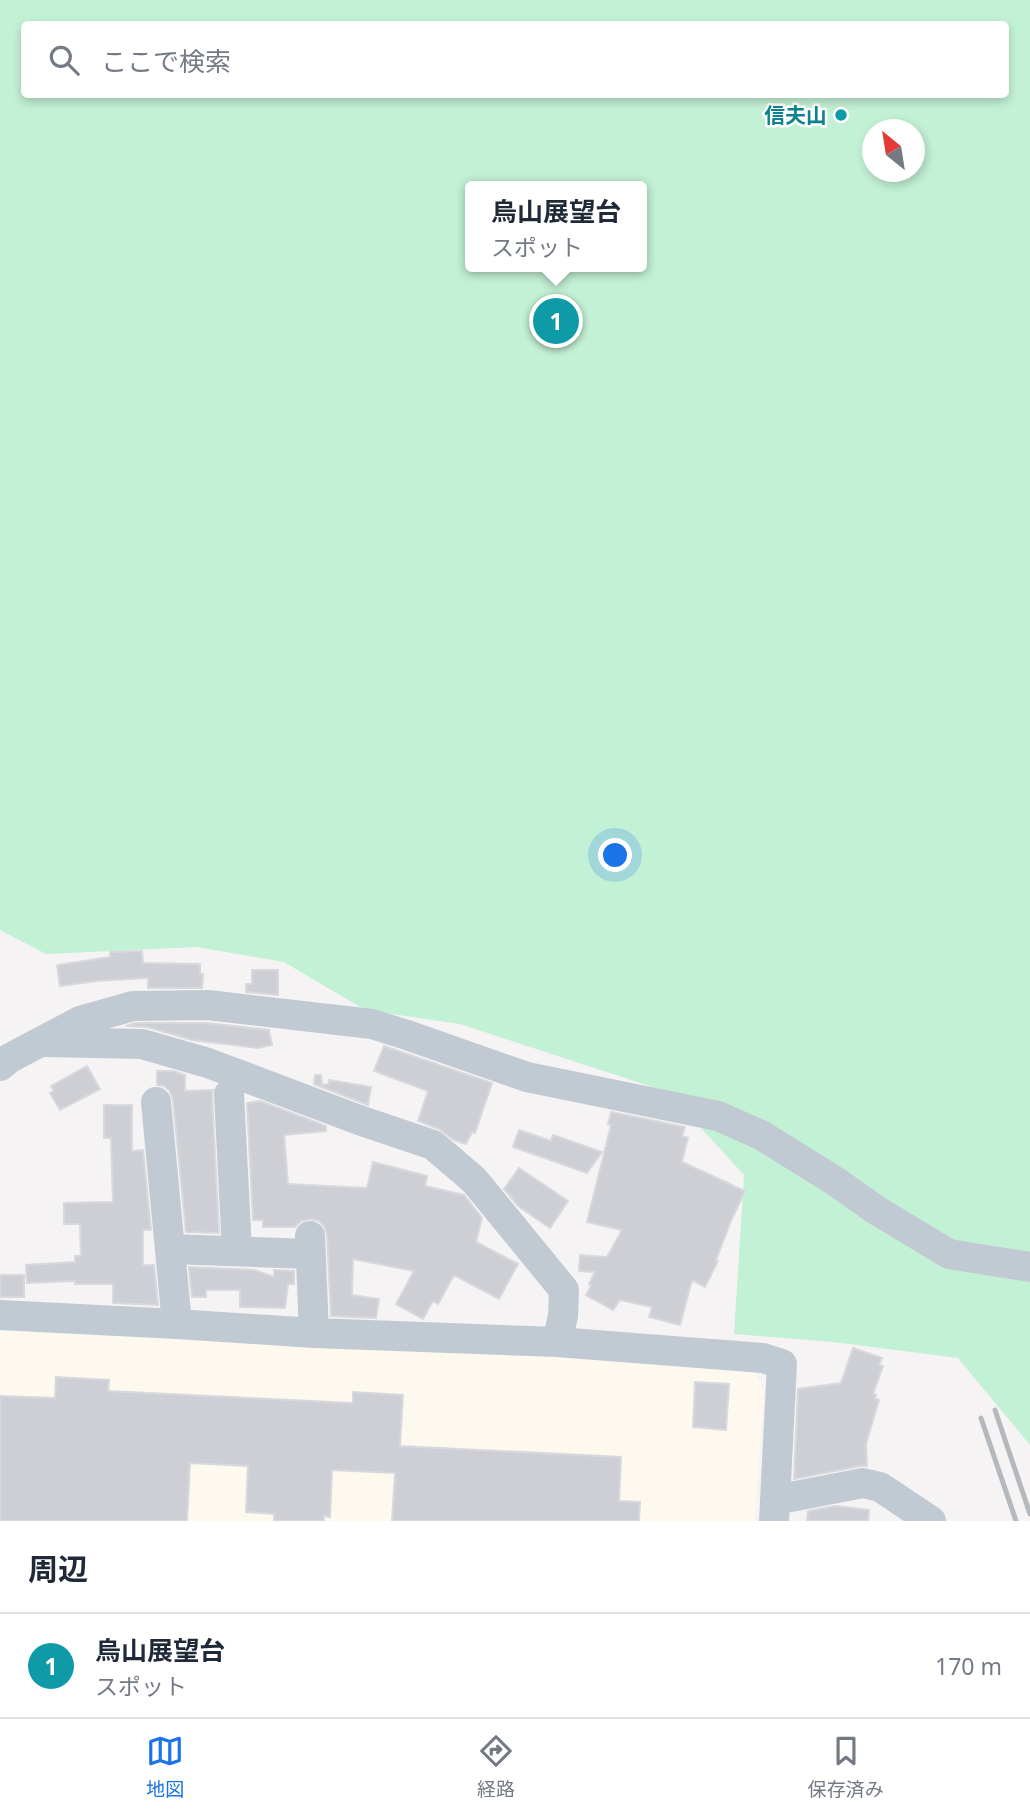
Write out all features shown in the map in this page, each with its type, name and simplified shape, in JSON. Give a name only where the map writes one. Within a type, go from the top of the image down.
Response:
[{"type":"street","points":[[0,1066],[80,1021],[133,1006],[208,1005],[372,1024],[527,1077],[718,1116],[761,1135],[949,1254],[1030,1267]]},
{"type":"street","points":[[42,1042],[142,1044],[208,1063],[433,1145],[474,1180],[564,1290],[563,1316],[557,1342]]},
{"type":"street","points":[[229,1094],[237,1251]]},
{"type":"street","points":[[156,1102],[177,1324]]},
{"type":"street","points":[[170,1249],[237,1251],[310,1244],[314,1333]]},
{"type":"street","points":[[0,1315],[314,1333],[557,1342],[763,1358],[782,1364],[775,1510],[863,1483],[880,1487],[930,1521]]},
{"type":"shaded area","points":[[0,1331],[751,1364],[764,1390],[755,1521],[0,1521]]},
{"type":"green space","points":[[0,0],[1030,0],[1030,1445],[958,1358],[833,1342],[734,1334],[744,1175],[668,1092],[460,1024],[365,1010],[284,962],[197,947],[46,954],[0,930]]},
{"type":"building","points":[[142,951],[143,963],[200,964],[200,974],[203,974],[202,988],[148,988],[148,978],[60,986],[57,965],[110,957],[110,952]]},
{"type":"building","points":[[252,970],[278,970],[278,995],[246,992],[246,984],[252,984]]},
{"type":"building","points":[[136,1023],[207,1023],[269,1030],[272,1045],[258,1048],[192,1040],[147,1027],[126,1026]]},
{"type":"building","points":[[384,1046],[492,1083],[475,1133],[472,1132],[466,1144],[418,1121],[428,1091],[374,1071]]},
{"type":"building","points":[[87,1066],[100,1089],[60,1110],[50,1093],[54,1091],[51,1086]]},
{"type":"building","points":[[157,1071],[173,1071],[185,1075],[185,1091],[213,1090],[219,1233],[186,1232],[173,1100],[170,1091],[157,1085]]},
{"type":"building","points":[[315,1075],[321,1075],[322,1085],[329,1084],[329,1080],[371,1087],[368,1105],[314,1084]]},
{"type":"building","points":[[260,1101],[326,1126],[326,1131],[284,1135],[288,1184],[367,1188],[373,1162],[427,1176],[425,1186],[464,1195],[482,1218],[476,1242],[518,1264],[499,1299],[454,1275],[438,1304],[433,1301],[423,1319],[396,1304],[414,1271],[353,1259],[352,1295],[379,1299],[376,1318],[331,1316],[327,1235],[324,1226],[319,1221],[310,1219],[301,1221],[295,1227],[263,1227],[263,1220],[253,1220],[247,1103]]},
{"type":"building","points":[[104,1105],[132,1105],[132,1151],[143,1150],[151,1230],[143,1230],[143,1265],[154,1265],[158,1305],[113,1303],[113,1284],[75,1284],[75,1281],[27,1283],[26,1265],[75,1262],[75,1256],[81,1256],[80,1224],[64,1224],[64,1203],[113,1202],[111,1138],[104,1138]]},
{"type":"building","points":[[611,1112],[685,1127],[682,1136],[688,1138],[682,1162],[745,1191],[705,1287],[692,1280],[680,1325],[649,1317],[652,1307],[620,1300],[613,1310],[586,1295],[595,1272],[579,1271],[580,1255],[607,1257],[622,1230],[587,1222],[611,1125],[608,1124]]},
{"type":"building","points":[[519,1130],[551,1141],[553,1135],[602,1152],[587,1173],[513,1147]]},
{"type":"building","points":[[519,1168],[568,1201],[550,1228],[518,1206],[504,1189]]},
{"type":"building","points":[[189,1267],[255,1270],[274,1277],[274,1270],[294,1271],[294,1284],[288,1284],[285,1308],[240,1307],[240,1290],[206,1290],[206,1297],[192,1297]]},
{"type":"building","points":[[0,1275],[24,1275],[24,1297],[0,1297]]},
{"type":"building","points":[[853,1348],[882,1358],[879,1365],[883,1366],[873,1394],[876,1395],[875,1399],[879,1400],[866,1444],[867,1466],[794,1479],[798,1389],[841,1383]]},
{"type":"building","points":[[56,1377],[109,1380],[108,1391],[353,1403],[353,1392],[403,1395],[400,1446],[621,1457],[619,1501],[640,1502],[639,1521],[392,1521],[395,1473],[332,1470],[330,1517],[324,1516],[324,1521],[274,1521],[274,1514],[246,1512],[248,1466],[190,1463],[187,1521],[0,1521],[0,1396],[55,1398]]},
{"type":"building","points":[[695,1382],[729,1384],[726,1430],[693,1427]]},
{"type":"building","points":[[836,1506],[869,1510],[868,1521],[807,1521],[808,1511]]},
{"type":"railway","points":[[995,1410],[1030,1514]]},
{"type":"railway","points":[[981,1418],[1016,1521]]},
{"type":"place","name":"信夫山","points":[[841,115]]},
{"type":"place","name":"烏山展望台","points":[[556,321]]}]
